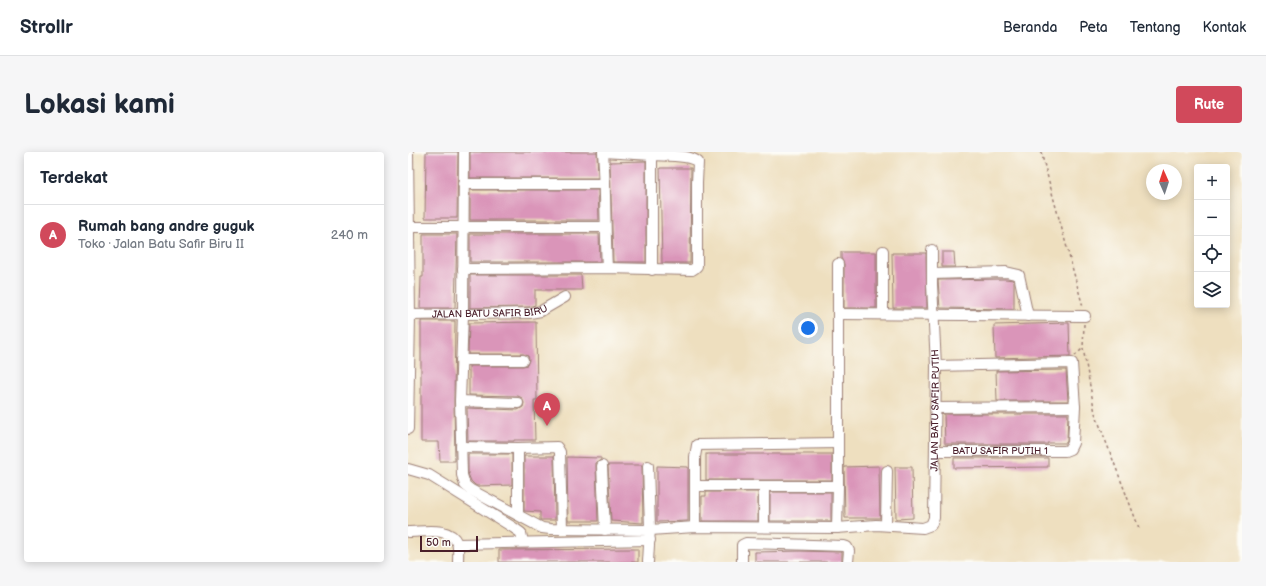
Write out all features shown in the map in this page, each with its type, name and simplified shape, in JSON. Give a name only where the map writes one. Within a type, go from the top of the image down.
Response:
[{"type":"street","points":[[408,152],[410,315],[408,429]]},
{"type":"street","points":[[464,152],[464,226],[462,269],[463,314],[460,401],[462,475],[465,485],[518,521]]},
{"type":"street","points":[[462,269],[607,268],[692,270],[697,266],[698,163],[696,160],[686,157],[603,152],[605,184],[604,227],[607,268]]},
{"type":"street","points":[[652,155],[652,270]]},
{"type":"street","points":[[463,184],[605,184]]},
{"type":"street","points":[[409,226],[604,227]]},
{"type":"street","name":"JALAN BATU SAFIR PUTIH","points":[[886,525],[923,528],[931,525],[933,522],[936,366],[933,315],[932,250]]},
{"type":"street","points":[[883,251],[883,314]]},
{"type":"street","points":[[837,528],[838,264]]},
{"type":"street","points":[[932,274],[1006,272],[1019,275],[1028,316]]},
{"type":"street","name":"JALAN BATU SAFIR BIRU","points":[[410,315],[530,313],[541,311],[565,296]]},
{"type":"street","points":[[838,314],[1085,316]]},
{"type":"street","points":[[461,360],[523,360]]},
{"type":"street","points":[[935,408],[1075,407],[1072,363],[936,366]]},
{"type":"street","points":[[460,401],[518,403]]},
{"type":"street","name":"BATU SAFIR PUTIH 1","points":[[934,451],[1065,451],[1070,449],[1073,443],[1075,407]]},
{"type":"street","points":[[695,527],[695,457],[698,445],[838,443]]},
{"type":"street","points":[[461,447],[557,447],[559,449],[562,529]]},
{"type":"street","points":[[518,448],[518,521],[523,542]]},
{"type":"street","points":[[602,466],[605,530]]},
{"type":"street","points":[[648,466],[650,535],[648,562]]},
{"type":"street","points":[[408,469],[429,475],[518,521],[546,529],[605,530],[650,535]]},
{"type":"street","points":[[458,544],[650,535],[695,527],[837,528],[886,525],[887,471]]},
{"type":"street","points":[[695,486],[838,486]]},
{"type":"street","points":[[764,486],[764,528]]},
{"type":"street","points":[[408,532],[441,532],[452,536],[458,544],[458,562]]},
{"type":"street","points":[[742,562],[742,545],[746,543],[844,546],[850,551],[848,562]]},
{"type":"path","points":[[1041,152],[1079,288],[1085,316],[1083,348],[1095,413],[1139,528]]},
{"type":"building","points":[[426,152],[458,152],[457,218],[425,218]]},
{"type":"building","points":[[470,152],[597,152],[598,178],[470,178]]},
{"type":"building","points":[[646,161],[646,262],[613,262],[610,162]]},
{"type":"building","points":[[660,168],[691,168],[690,263],[662,263]]},
{"type":"building","points":[[470,190],[598,190],[599,220],[470,220]]},
{"type":"building","points":[[423,234],[457,234],[455,308],[420,308],[421,277],[423,277]]},
{"type":"building","points":[[470,234],[599,234],[600,262],[470,262]]},
{"type":"building","points":[[841,252],[876,252],[876,308],[844,308],[844,264],[841,258]]},
{"type":"building","points":[[942,252],[954,252],[955,267],[942,267]]},
{"type":"building","points":[[892,253],[926,253],[927,308],[893,308]]},
{"type":"building","points":[[470,275],[581,275],[582,290],[535,290],[535,305],[529,307],[470,308]]},
{"type":"building","points":[[938,280],[1014,280],[1014,309],[940,308]]},
{"type":"building","points":[[421,321],[455,321],[455,461],[440,461],[439,442],[421,442]]},
{"type":"building","points":[[536,322],[537,400],[534,400],[535,440],[468,441],[467,408],[518,410],[523,407],[524,403],[522,398],[518,396],[469,395],[469,366],[523,366],[527,365],[529,360],[528,356],[523,354],[468,354],[469,323]]},
{"type":"building","points":[[1069,323],[1070,356],[995,358],[994,325]]},
{"type":"building","points":[[1066,370],[1068,401],[997,401],[996,371]]},
{"type":"building","points":[[944,414],[1068,414],[1067,441],[1066,443],[1047,443],[1048,444],[945,444]]},
{"type":"building","points":[[468,454],[512,454],[512,485],[475,485],[471,481],[468,474]]},
{"type":"building","points":[[706,454],[832,454],[832,480],[706,480]]},
{"type":"building","points":[[524,456],[554,456],[555,520],[540,520],[540,512],[524,511]]},
{"type":"building","points":[[567,457],[601,458],[601,460],[596,463],[598,521],[568,521]]},
{"type":"building","points":[[954,458],[1048,458],[1048,467],[954,468]]},
{"type":"building","points":[[608,465],[642,465],[643,523],[611,521]]},
{"type":"building","points":[[657,466],[688,467],[688,521],[657,522]]},
{"type":"building","points":[[879,466],[880,518],[845,518],[844,467]]},
{"type":"building","points":[[895,467],[912,467],[913,518],[896,519]]},
{"type":"building","points":[[706,492],[758,492],[758,521],[702,521],[702,496],[706,496]]},
{"type":"building","points":[[770,492],[831,492],[831,521],[770,521]]},
{"type":"building","points":[[638,549],[638,562],[499,562],[499,550]]},
{"type":"building","points":[[755,552],[842,552],[842,562],[755,562]]},
{"type":"place","name":"Rumah bang andre guguk","points":[[547,426]]}]
